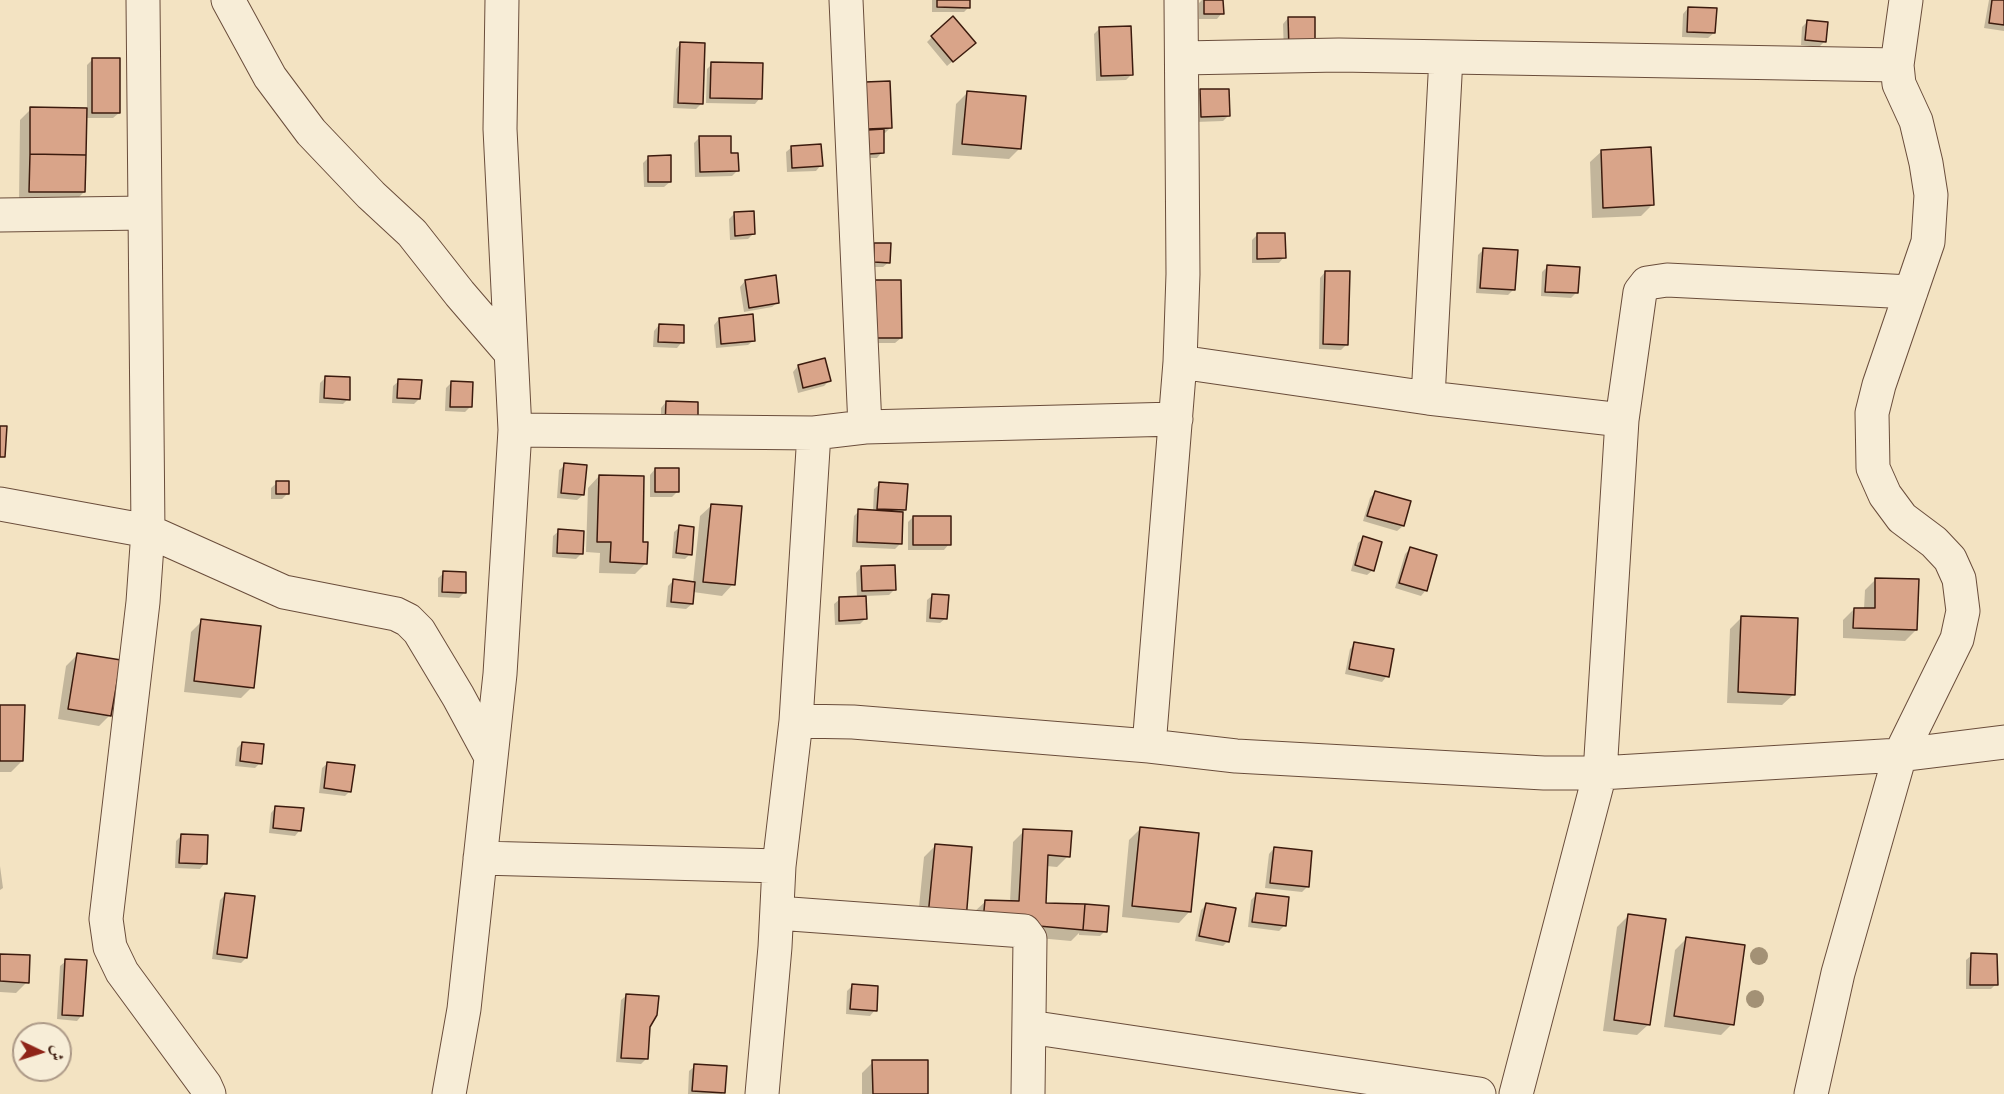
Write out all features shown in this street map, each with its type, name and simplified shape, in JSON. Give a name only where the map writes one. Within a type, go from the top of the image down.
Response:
[{"type":"street","points":[[143,0],[148,531],[144,602],[106,919],[110,947],[122,972],[205,1085],[209,1094]]},
{"type":"street","points":[[228,0],[270,78],[311,132],[371,195],[412,233],[510,352]]},
{"type":"street","points":[[449,1094],[464,1009],[500,674],[514,430],[500,129],[502,0]]},
{"type":"street","points":[[846,0],[865,427]]},
{"type":"street","points":[[1149,746],[1180,362],[1183,274],[1181,0]]},
{"type":"street","points":[[1811,1094],[1838,973],[1900,755],[1957,639],[1963,610],[1959,579],[1950,559],[1934,542],[1902,518],[1885,495],[1873,468],[1872,413],[1879,385],[1928,243],[1931,195],[1916,121],[1899,84],[1897,65],[1906,0]]},
{"type":"street","points":[[1182,58],[1339,55],[1897,65]]},
{"type":"street","points":[[1428,398],[1446,57]]},
{"type":"street","points":[[0,215],[145,213]]},
{"type":"street","points":[[1516,1094],[1600,773],[1622,420],[1640,292],[1647,283],[1667,280],[1911,292]]},
{"type":"street","points":[[1180,362],[1428,398],[1622,420]]},
{"type":"street","points":[[514,430],[814,433],[865,427],[1176,419]]},
{"type":"street","points":[[762,1094],[779,866],[796,721],[814,433]]},
{"type":"street","points":[[0,504],[148,531],[284,592],[389,612],[408,620],[419,631],[432,651],[491,757]]},
{"type":"street","points":[[796,721],[852,722],[1149,746],[1247,757],[1544,773],[1600,773],[1900,755],[2004,742]]},
{"type":"street","points":[[480,858],[779,866]]},
{"type":"street","points":[[777,913],[1024,931],[1030,939],[1028,1094]]},
{"type":"street","points":[[1029,1027],[1479,1094]]},
{"type":"building","points":[[937,0],[970,0],[970,8],[937,7]]},
{"type":"building","points":[[1204,0],[1223,0],[1224,14],[1204,14]]},
{"type":"building","points":[[1992,0],[2004,0],[2004,25],[1989,23]]},
{"type":"building","points":[[1688,7],[1717,8],[1715,33],[1687,32]]},
{"type":"building","points":[[953,16],[976,43],[953,62],[931,36]]},
{"type":"building","points":[[1288,17],[1315,17],[1315,50],[1289,50]]},
{"type":"building","points":[[1807,20],[1828,22],[1826,42],[1805,40]]},
{"type":"building","points":[[1131,26],[1133,75],[1101,76],[1099,27]]},
{"type":"building","points":[[680,42],[705,43],[703,104],[678,103]]},
{"type":"building","points":[[92,58],[120,58],[120,113],[92,113]]},
{"type":"building","points":[[711,62],[763,63],[762,99],[710,98]]},
{"type":"building","points":[[890,81],[892,128],[867,129],[865,82]]},
{"type":"building","points":[[1200,89],[1229,89],[1230,116],[1201,117]]},
{"type":"building","points":[[967,91],[1026,96],[1021,149],[962,144]]},
{"type":"building","points":[[30,107],[87,108],[86,155],[30,154]]},
{"type":"building","points":[[884,129],[884,153],[869,154],[868,130]]},
{"type":"building","points":[[699,136],[731,136],[731,153],[738,153],[739,171],[700,172]]},
{"type":"building","points":[[821,144],[823,166],[792,168],[791,146]]},
{"type":"building","points":[[1651,147],[1654,205],[1603,208],[1601,150]]},
{"type":"building","points":[[30,154],[86,155],[85,192],[29,192]]},
{"type":"building","points":[[671,155],[671,182],[648,182],[648,156]]},
{"type":"building","points":[[754,211],[755,234],[735,236],[734,212]]},
{"type":"building","points":[[1257,233],[1285,233],[1286,258],[1257,259]]},
{"type":"building","points":[[874,243],[891,243],[890,263],[874,262]]},
{"type":"building","points":[[1483,248],[1518,250],[1515,290],[1480,288]]},
{"type":"building","points":[[1547,265],[1580,267],[1578,293],[1545,292]]},
{"type":"building","points":[[1325,271],[1350,271],[1348,345],[1323,344]]},
{"type":"building","points":[[776,275],[779,303],[749,308],[745,280]]},
{"type":"building","points":[[875,280],[901,280],[902,338],[877,338]]},
{"type":"building","points":[[753,314],[755,341],[721,344],[719,318]]},
{"type":"building","points":[[659,324],[684,325],[684,343],[658,342]]},
{"type":"building","points":[[825,358],[831,381],[803,388],[798,365]]},
{"type":"building","points":[[325,376],[350,377],[350,400],[324,398]]},
{"type":"building","points":[[398,379],[422,380],[420,399],[397,398]]},
{"type":"building","points":[[451,381],[473,382],[472,407],[450,407]]},
{"type":"building","points":[[666,401],[698,402],[698,427],[665,426]]},
{"type":"building","points":[[0,426],[7,426],[5,457],[0,457]]},
{"type":"building","points":[[564,463],[587,465],[584,495],[561,493]]},
{"type":"building","points":[[655,468],[679,468],[679,492],[655,492]]},
{"type":"building","points":[[599,475],[644,476],[643,542],[648,542],[647,564],[610,562],[611,542],[597,542]]},
{"type":"building","points":[[276,481],[289,481],[289,494],[276,494]]},
{"type":"building","points":[[879,482],[908,484],[906,510],[877,509]]},
{"type":"building","points":[[1375,491],[1411,501],[1404,526],[1367,516]]},
{"type":"building","points":[[711,504],[742,506],[735,585],[703,582]]},
{"type":"building","points":[[858,509],[903,512],[902,544],[857,542]]},
{"type":"building","points":[[913,516],[951,516],[951,545],[913,545]]},
{"type":"building","points":[[679,525],[694,527],[692,555],[676,553]]},
{"type":"building","points":[[558,529],[584,531],[583,554],[557,553]]},
{"type":"building","points":[[1363,536],[1382,542],[1374,571],[1355,565]]},
{"type":"building","points":[[1410,547],[1437,555],[1427,591],[1399,583]]},
{"type":"building","points":[[895,565],[896,590],[862,591],[861,566]]},
{"type":"building","points":[[443,571],[466,572],[466,593],[442,592]]},
{"type":"building","points":[[1875,578],[1919,579],[1917,630],[1853,628],[1854,608],[1875,608]]},
{"type":"building","points":[[673,579],[695,582],[693,604],[671,602]]},
{"type":"building","points":[[932,594],[949,595],[947,619],[930,618]]},
{"type":"building","points":[[866,596],[867,619],[839,621],[839,597]]},
{"type":"building","points":[[1741,616],[1798,618],[1795,695],[1738,692]]},
{"type":"building","points":[[201,619],[261,626],[254,688],[194,681]]},
{"type":"building","points":[[1354,642],[1394,649],[1389,677],[1349,669]]},
{"type":"building","points":[[77,653],[121,660],[111,716],[68,709]]},
{"type":"building","points":[[0,705],[25,705],[23,761],[0,761]]},
{"type":"building","points":[[242,742],[264,744],[262,764],[240,761]]},
{"type":"building","points":[[327,762],[355,765],[351,792],[324,788]]},
{"type":"building","points":[[275,806],[304,808],[301,831],[273,828]]},
{"type":"building","points":[[1140,827],[1199,833],[1191,912],[1132,906]]},
{"type":"building","points":[[1023,829],[1072,831],[1070,857],[1048,855],[1046,903],[1085,904],[1083,930],[983,921],[985,900],[1019,901]]},
{"type":"building","points":[[181,834],[208,835],[207,864],[179,863]]},
{"type":"building","points":[[935,844],[972,847],[966,920],[928,916]]},
{"type":"building","points":[[1274,847],[1312,851],[1309,887],[1270,883]]},
{"type":"building","points":[[225,893],[255,896],[247,958],[217,954]]},
{"type":"building","points":[[1256,893],[1289,897],[1286,926],[1252,922]]},
{"type":"building","points":[[1206,903],[1236,908],[1229,942],[1199,936]]},
{"type":"building","points":[[1085,904],[1109,906],[1107,932],[1083,930]]},
{"type":"building","points":[[1628,914],[1666,919],[1650,1025],[1614,1020]]},
{"type":"building","points":[[1686,937],[1745,945],[1734,1025],[1674,1016]]},
{"type":"building","points":[[1971,953],[1997,954],[1998,985],[1970,985]]},
{"type":"building","points":[[0,954],[30,955],[29,983],[0,981]]},
{"type":"building","points":[[65,959],[87,960],[83,1016],[62,1015]]},
{"type":"building","points":[[852,984],[878,986],[877,1011],[850,1009]]},
{"type":"building","points":[[626,994],[659,996],[657,1015],[650,1027],[648,1059],[621,1058]]},
{"type":"building","points":[[872,1060],[928,1060],[928,1094],[873,1094]]},
{"type":"building","points":[[694,1064],[727,1066],[725,1093],[692,1091]]}]
